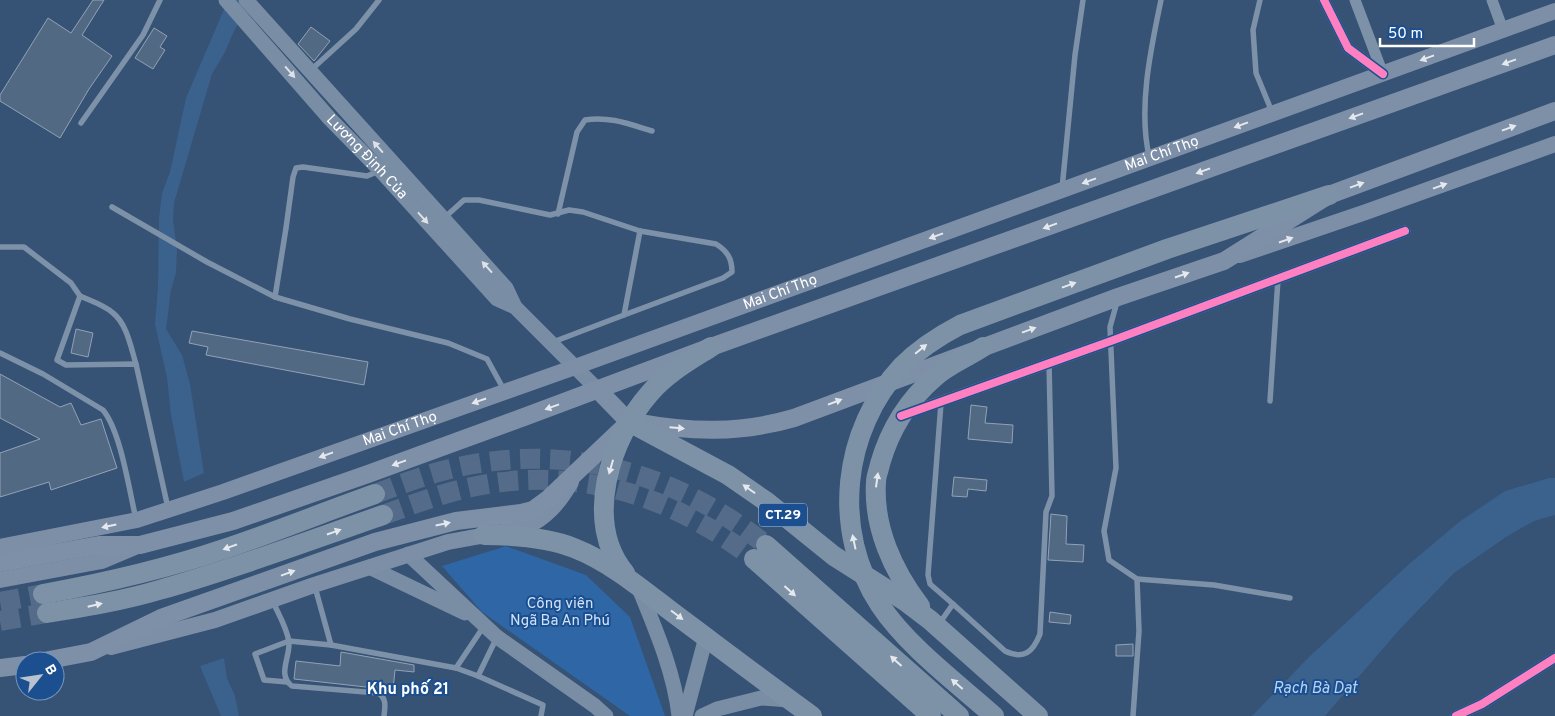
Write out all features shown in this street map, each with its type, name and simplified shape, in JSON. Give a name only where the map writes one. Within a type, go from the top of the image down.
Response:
[{"type":"highway","name":"Mai Chí Thọ","points":[[0,563],[98,545],[140,545],[242,518],[377,471],[710,347],[1555,45]]},
{"type":"highway","points":[[994,716],[902,634],[879,604],[862,571],[856,553],[849,516],[850,479],[853,460],[860,434],[871,410],[880,394],[902,366],[929,342],[960,324],[1167,249],[1329,195],[1555,111]]},
{"type":"highway","points":[[598,390],[629,422],[662,427],[720,431],[759,427],[794,418],[1118,297],[1224,261],[1329,195]]},
{"type":"highway","points":[[638,586],[628,577],[613,556],[607,540],[603,522],[607,482],[618,447],[629,422],[640,404],[662,380],[710,347]]},
{"type":"highway","points":[[934,623],[912,596],[886,547],[877,515],[876,481],[886,442],[909,403],[936,376],[984,347]]},
{"type":"highway","points":[[65,657],[91,652],[161,618],[376,542],[456,521],[534,510],[578,472],[629,422]]},
{"type":"highway","name":"CT.29","points":[[629,422],[728,475],[767,502],[834,556],[879,583],[934,623],[1038,716]]},
{"type":"highway","points":[[374,494],[223,549],[150,571],[79,588],[45,604],[84,607],[157,591],[383,515]]},
{"type":"highway","points":[[484,535],[523,537],[572,547],[592,556],[638,586],[812,716]]},
{"type":"highway","points":[[931,716],[760,552],[959,716]]},
{"type":"highway","points":[[0,668],[15,666]]},
{"type":"main road","name":"Lương Định Của","points":[[226,0],[311,70],[393,164],[506,288],[515,307],[598,390]]},
{"type":"main road","name":"Lương Định Của","points":[[246,0],[264,30],[330,119],[380,170],[497,299],[515,307]]},
{"type":"main road","name":"Mai Chí Thọ","points":[[0,547],[137,520],[223,492],[575,367],[1555,11]]},
{"type":"main road","points":[[1224,261],[1555,144]]},
{"type":"main road","points":[[91,652],[215,620],[314,585],[448,542],[516,530],[543,518],[557,504],[578,472]]},
{"type":"main road","points":[[0,580],[102,561],[140,545]]},
{"type":"main road","points":[[408,554],[497,637],[598,713]]},
{"type":"main road","points":[[369,567],[481,622]]},
{"type":"main road","points":[[638,586],[665,657],[677,700],[679,716]]},
{"type":"main road","points":[[685,716],[706,637]]},
{"type":"main road","points":[[702,716],[717,709],[761,698],[790,700]]},
{"type":"street","points":[[1324,0],[1348,48],[1384,74]]},
{"type":"street","points":[[1355,0],[1384,74]]},
{"type":"street","points":[[1492,0],[1503,30]]},
{"type":"street","points":[[901,416],[1111,341],[1405,231]]},
{"type":"street","points":[[1456,716],[1482,704],[1555,658]]},
{"type":"lane","points":[[311,70],[356,29],[379,0]]},
{"type":"lane","points":[[1061,191],[1075,55],[1083,0]]},
{"type":"lane","points":[[1150,159],[1147,146],[1145,100],[1154,31],[1161,0]]},
{"type":"lane","points":[[1260,0],[1254,30],[1256,73],[1273,114]]},
{"type":"lane","points":[[81,123],[143,35],[158,1]]},
{"type":"lane","points":[[558,214],[577,132],[585,120],[597,118],[614,119],[652,131]]},
{"type":"lane","points":[[275,297],[293,177],[296,168],[303,167],[367,176],[380,170]]},
{"type":"lane","points":[[444,219],[464,200],[478,200],[550,215],[569,210],[583,212],[640,231],[716,244],[725,250],[732,262],[732,272],[723,278],[551,343]]},
{"type":"lane","points":[[112,207],[154,232],[275,297],[350,319],[448,343],[487,359],[505,392]]},
{"type":"lane","points":[[624,315],[640,231]]},
{"type":"lane","points":[[0,246],[24,247],[71,283],[80,296],[113,313],[119,320],[126,333],[136,364],[169,510]]},
{"type":"lane","points":[[1270,401],[1278,279]]},
{"type":"lane","points":[[80,296],[57,360],[66,365],[136,364]]},
{"type":"lane","points":[[1118,297],[1110,327],[1116,468],[1104,530],[1110,560],[1136,579],[1214,584],[1290,598]]},
{"type":"lane","points":[[0,353],[43,374],[103,410],[108,416],[118,443],[137,520]]},
{"type":"lane","points":[[941,403],[928,575],[930,584],[1005,651],[1014,655],[1027,653],[1037,644],[1040,634],[1046,512],[1052,496],[1049,363]]},
{"type":"lane","points":[[1133,716],[1139,631],[1136,579]]},
{"type":"lane","points":[[314,585],[331,645]]},
{"type":"lane","points":[[273,600],[285,627],[289,642],[289,654],[284,670],[287,682],[292,686],[378,693],[382,695],[385,701],[384,716]]},
{"type":"lane","points":[[934,623],[953,604]]},
{"type":"lane","points":[[456,668],[481,622]]},
{"type":"lane","points":[[478,676],[497,637]]},
{"type":"lane","points":[[287,682],[264,680],[255,654],[289,642],[331,645],[456,668],[543,705],[541,716]]},
{"type":"green space","name":"Công viên Ngã Ba An Phú","points":[[506,546],[586,575],[630,617],[665,716],[630,716],[482,612],[442,566]]},
{"type":"water","points":[[228,0],[252,0],[212,74],[174,203],[173,219],[177,250],[176,273],[171,290],[166,329],[182,355],[190,384],[204,473],[184,482],[171,415],[167,378],[155,324],[158,287],[159,218],[162,193],[170,172],[186,98]]},
{"type":"water","name":"Rạch Bà Dạt","points":[[1549,478],[1555,478],[1555,515],[1534,521],[1506,537],[1454,573],[1400,629],[1325,716],[1252,716],[1309,657],[1408,565],[1459,522],[1505,491]]},
{"type":"water","points":[[224,658],[227,678],[235,696],[239,716],[221,716],[200,666]]},
{"type":"building","points":[[93,0],[104,0],[82,35],[112,56],[89,89],[60,138],[0,101],[0,95],[48,18],[71,33]]},
{"type":"building","points":[[311,27],[330,41],[314,61],[298,44]]},
{"type":"building","points":[[154,28],[167,36],[160,47],[165,50],[153,69],[135,58]]},
{"type":"building","points":[[76,329],[93,333],[88,357],[71,353]]},
{"type":"building","points":[[192,331],[368,362],[364,385],[206,355],[208,347],[189,343]]},
{"type":"building","points":[[0,374],[60,407],[71,403],[81,425],[101,419],[117,468],[51,490],[49,482],[0,497],[0,453],[40,439],[0,418]]},
{"type":"building","points":[[971,405],[987,407],[985,423],[1013,425],[1012,443],[968,439]]},
{"type":"building","points":[[954,477],[987,480],[986,491],[968,489],[967,497],[952,496]]},
{"type":"building","points":[[1051,514],[1067,516],[1066,544],[1084,545],[1083,562],[1048,560]]},
{"type":"building","points":[[1050,612],[1071,615],[1070,624],[1049,622]]},
{"type":"building","points":[[1133,644],[1133,656],[1116,656],[1116,645]]},
{"type":"building","points":[[341,652],[414,665],[414,672],[395,670],[393,690],[294,679],[296,661],[340,666]]},
{"type":"tunnel","points":[[375,494],[440,471],[493,461],[535,459],[577,461],[617,469],[656,481],[694,498],[731,520],[766,545]]},
{"type":"tunnel","points":[[383,515],[441,495],[477,486],[515,481],[552,480],[588,484],[624,491],[658,503],[691,518],[723,537],[754,559]]},
{"type":"tunnel","points":[[0,602],[43,594]]},
{"type":"tunnel","points":[[0,621],[47,613]]},
{"type":"cycle path","points":[[1324,0],[1348,48],[1383,74]]},
{"type":"cycle path","points":[[901,416],[1111,341],[1405,231]]},
{"type":"cycle path","points":[[1456,716],[1482,704],[1555,658]]},
{"type":"district","name":"Khu phố 21","points":[[408,690]]}]
